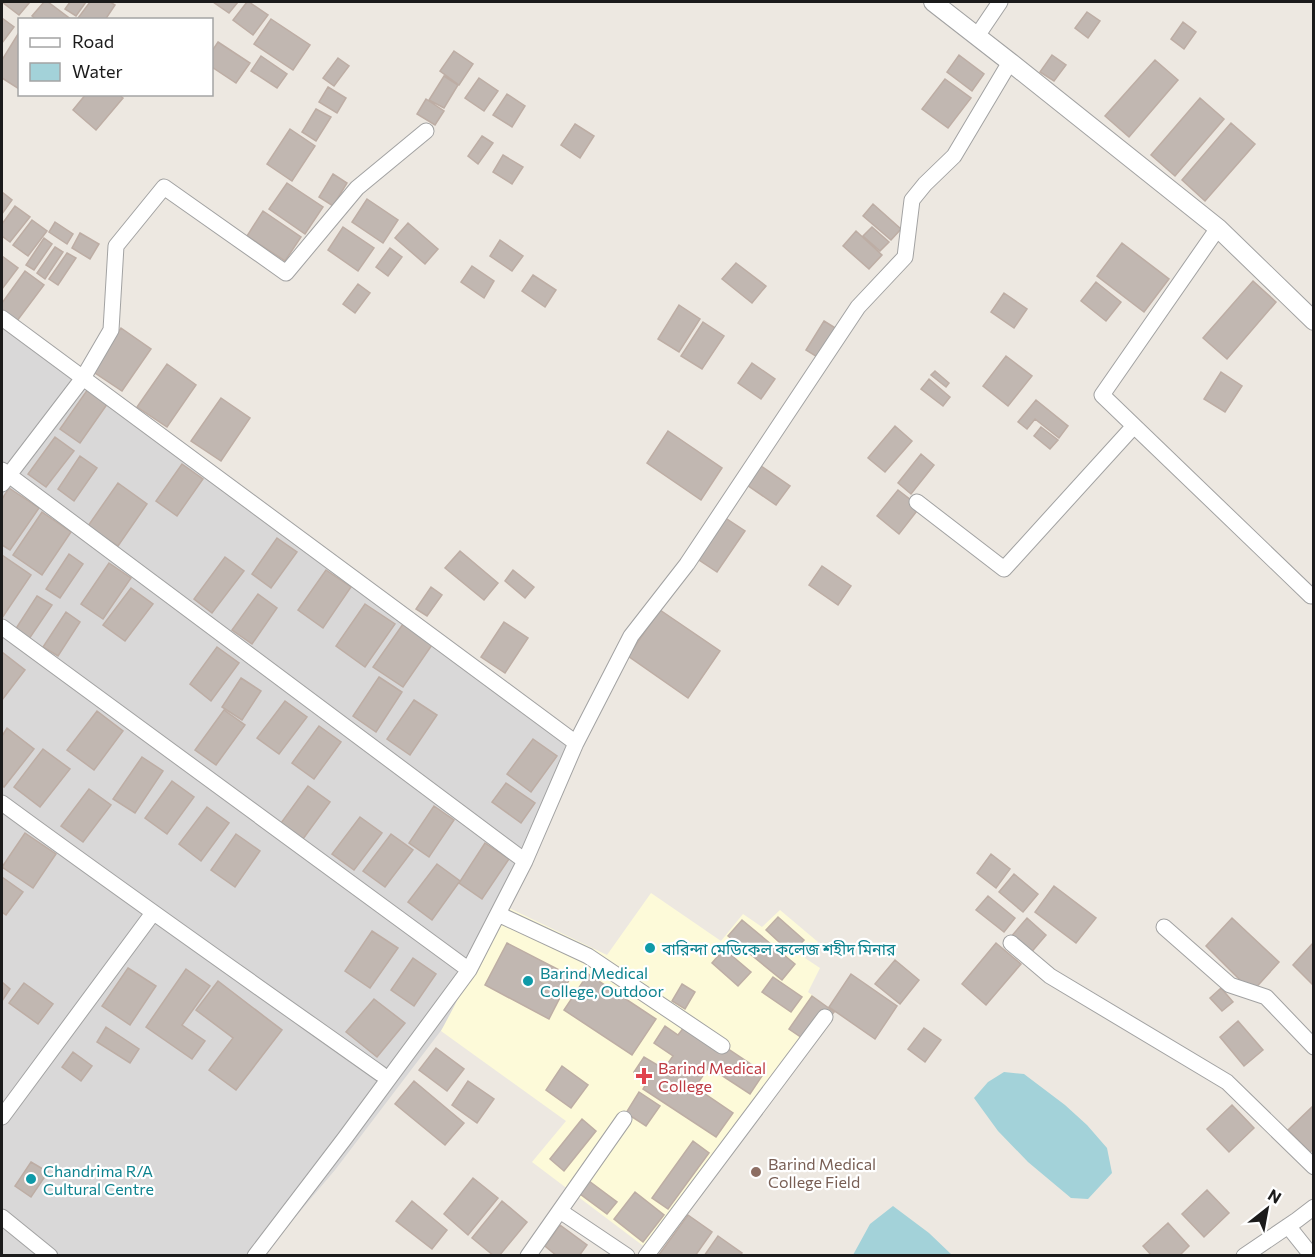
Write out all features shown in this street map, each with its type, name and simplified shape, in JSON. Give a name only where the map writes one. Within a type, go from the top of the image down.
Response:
[{"type":"street","points":[[933,2],[1218,228],[1314,321]]},
{"type":"street","points":[[977,36],[999,2]]},
{"type":"street","points":[[255,1256],[469,970],[525,861],[576,743],[631,636],[687,564],[858,307],[905,257],[912,200],[954,156],[1010,62]]},
{"type":"street","points":[[426,131],[357,188],[286,273],[164,187],[116,246],[111,330],[83,378],[4,477],[525,861]]},
{"type":"street","points":[[1218,228],[1102,395],[1311,596]]},
{"type":"street","points":[[2,318],[576,743]]},
{"type":"street","points":[[917,502],[1004,569],[1134,426]]},
{"type":"street","points":[[2,627],[469,970]]},
{"type":"street","points":[[2,803],[381,1074]]},
{"type":"street","points":[[2,1117],[153,913]]},
{"type":"street","points":[[498,914],[588,956],[723,1046]]},
{"type":"street","points":[[1164,927],[1230,985],[1266,997],[1314,1047]]},
{"type":"street","points":[[1011,943],[1050,976],[1227,1082],[1314,1167]]},
{"type":"street","points":[[646,1256],[825,1017]]},
{"type":"street","points":[[528,1256],[624,1119]]},
{"type":"street","points":[[1244,1256],[1314,1207]]},
{"type":"street","points":[[560,1211],[627,1256]]},
{"type":"street","points":[[2,1217],[50,1256]]},
{"type":"street","points":[[1288,1226],[1312,1256]]},
{"type":"shaded area","points":[[2,323],[576,743],[469,970],[449,1020],[335,1170],[263,1255],[2,1255]]},
{"type":"shaded area","name":"Barind Medical College","points":[[651,893],[721,941],[743,914],[762,927],[780,910],[818,942],[805,958],[820,968],[808,992],[834,1012],[650,1251],[532,1162],[566,1121],[441,1031],[507,907],[607,955]]},
{"type":"water","points":[[1004,1072],[1024,1074],[1065,1105],[1107,1148],[1112,1173],[1088,1199],[1071,1198],[1028,1162],[998,1131],[974,1098],[988,1082]]},
{"type":"water","points":[[893,1206],[929,1233],[952,1255],[853,1255],[870,1224]]},
{"type":"building","points":[[2,2],[30,2],[19,15]]},
{"type":"building","points":[[44,2],[48,2],[69,18],[34,18],[32,16]]},
{"type":"building","points":[[70,2],[86,2],[76,16],[65,9]]},
{"type":"building","points":[[90,2],[110,2],[115,5],[106,18],[78,18]]},
{"type":"building","points":[[213,2],[238,2],[229,13]]},
{"type":"building","points":[[247,2],[268,15],[253,35],[233,20]]},
{"type":"building","points":[[1087,12],[1100,21],[1088,38],[1075,28]]},
{"type":"building","points":[[2,18],[14,27],[2,43]]},
{"type":"building","points":[[271,19],[310,45],[293,70],[254,44]]},
{"type":"building","points":[[1183,22],[1196,32],[1184,49],[1171,39]]},
{"type":"building","points":[[18,34],[18,88],[2,78],[2,60]]},
{"type":"building","points":[[218,42],[250,63],[236,83],[213,68],[213,50]]},
{"type":"building","points":[[454,51],[473,64],[459,85],[440,71]]},
{"type":"building","points":[[959,55],[984,74],[972,91],[947,72]]},
{"type":"building","points":[[1052,55],[1066,65],[1054,81],[1040,72]]},
{"type":"building","points":[[261,56],[287,74],[277,88],[251,71]]},
{"type":"building","points":[[338,58],[349,66],[334,86],[323,78]]},
{"type":"building","points":[[1155,60],[1178,80],[1129,137],[1105,116]]},
{"type":"building","points":[[444,76],[458,85],[444,108],[429,100]]},
{"type":"building","points":[[479,78],[498,91],[484,111],[465,98]]},
{"type":"building","points":[[945,79],[971,98],[948,128],[922,109]]},
{"type":"building","points":[[328,87],[346,98],[337,113],[319,102]]},
{"type":"building","points":[[507,94],[525,106],[512,127],[493,115]]},
{"type":"building","points":[[84,96],[120,96],[123,98],[96,130],[73,110]]},
{"type":"building","points":[[1200,98],[1224,119],[1175,176],[1151,155]]},
{"type":"building","points":[[426,99],[444,111],[435,125],[417,114]]},
{"type":"building","points":[[316,109],[331,117],[316,141],[302,132]]},
{"type":"building","points":[[1231,123],[1255,144],[1205,201],[1182,180]]},
{"type":"building","points":[[575,124],[594,136],[580,158],[561,145]]},
{"type":"building","points":[[290,129],[315,146],[292,181],[267,164]]},
{"type":"building","points":[[482,136],[493,143],[478,164],[468,156]]},
{"type":"building","points":[[503,155],[523,167],[512,184],[493,172]]},
{"type":"building","points":[[333,174],[347,183],[333,206],[319,197]]},
{"type":"building","points":[[287,183],[323,207],[305,234],[269,209]]},
{"type":"building","points":[[2,192],[12,200],[2,214]]},
{"type":"building","points":[[367,199],[398,220],[383,243],[352,222]]},
{"type":"building","points":[[873,204],[901,229],[891,240],[863,216]]},
{"type":"building","points":[[15,206],[30,217],[10,242],[2,236],[2,224]]},
{"type":"building","points":[[263,211],[301,237],[285,261],[247,236]]},
{"type":"building","points":[[32,220],[47,231],[28,256],[13,245]]},
{"type":"building","points":[[55,222],[73,234],[67,244],[49,232]]},
{"type":"building","points":[[408,223],[438,249],[425,264],[395,238]]},
{"type":"building","points":[[343,227],[374,248],[358,271],[328,250]]},
{"type":"building","points":[[872,227],[889,242],[880,251],[863,236]]},
{"type":"building","points":[[856,231],[882,255],[869,269],[843,246]]},
{"type":"building","points":[[80,233],[99,244],[90,259],[72,248]]},
{"type":"building","points":[[44,238],[52,244],[34,270],[26,265]]},
{"type":"building","points":[[500,240],[523,256],[512,271],[490,256]]},
{"type":"building","points":[[1122,243],[1169,279],[1144,312],[1097,276]]},
{"type":"building","points":[[55,247],[63,252],[45,279],[37,273]]},
{"type":"building","points":[[390,248],[402,257],[388,276],[376,267]]},
{"type":"building","points":[[67,253],[76,258],[58,285],[49,279]]},
{"type":"building","points":[[2,256],[18,268],[2,289]]},
{"type":"building","points":[[736,263],[766,286],[752,303],[722,279]]},
{"type":"building","points":[[472,266],[494,281],[484,298],[461,282]]},
{"type":"building","points":[[25,271],[44,285],[17,321],[2,310],[2,303]]},
{"type":"building","points":[[533,275],[556,290],[545,307],[522,291]]},
{"type":"building","points":[[1253,281],[1276,302],[1227,359],[1203,338]]},
{"type":"building","points":[[1096,282],[1121,302],[1106,321],[1081,301]]},
{"type":"building","points":[[358,284],[370,293],[355,313],[343,304]]},
{"type":"building","points":[[1004,293],[1027,309],[1014,328],[991,312]]},
{"type":"building","points":[[679,305],[700,319],[679,352],[658,339]]},
{"type":"building","points":[[824,321],[845,334],[827,363],[806,350]]},
{"type":"building","points":[[703,322],[724,336],[702,369],[681,356]]},
{"type":"building","points":[[121,328],[151,349],[122,391],[92,371]]},
{"type":"building","points":[[1006,356],[1032,376],[1008,406],[983,386]]},
{"type":"building","points":[[752,363],[775,379],[761,399],[738,383]]},
{"type":"building","points":[[167,364],[196,385],[167,427],[137,407]]},
{"type":"building","points":[[935,371],[949,383],[946,387],[931,375]]},
{"type":"building","points":[[1221,372],[1242,386],[1225,412],[1204,399]]},
{"type":"building","points":[[929,379],[950,397],[943,406],[921,389]]},
{"type":"building","points":[[88,389],[108,403],[80,443],[60,429]]},
{"type":"building","points":[[221,398],[250,418],[221,461],[191,441]]},
{"type":"building","points":[[1036,400],[1068,426],[1059,438],[1035,419],[1027,429],[1018,422]]},
{"type":"building","points":[[895,426],[912,441],[885,472],[868,458]]},
{"type":"building","points":[[1041,427],[1058,440],[1050,449],[1034,436]]},
{"type":"building","points":[[668,431],[722,468],[701,500],[647,463]]},
{"type":"building","points":[[55,437],[74,451],[46,487],[28,474]]},
{"type":"building","points":[[921,454],[934,465],[911,494],[898,483]]},
{"type":"building","points":[[80,456],[97,468],[74,501],[58,489]]},
{"type":"building","points":[[182,464],[203,479],[177,516],[156,501]]},
{"type":"building","points":[[761,466],[790,486],[776,505],[747,485]]},
{"type":"building","points":[[118,483],[147,504],[118,546],[88,526]]},
{"type":"building","points":[[9,488],[39,508],[10,550],[2,545],[2,499]]},
{"type":"building","points":[[898,490],[920,507],[899,534],[877,516]]},
{"type":"building","points":[[42,512],[71,532],[42,575],[13,555]]},
{"type":"building","points":[[724,517],[745,531],[717,572],[696,558]]},
{"type":"building","points":[[277,538],[297,552],[271,588],[252,574]]},
{"type":"building","points":[[460,551],[498,583],[484,600],[445,568]]},
{"type":"building","points":[[69,554],[83,564],[60,598],[46,589]]},
{"type":"building","points":[[2,555],[31,575],[2,618]]},
{"type":"building","points":[[225,557],[244,571],[212,613],[194,599]]},
{"type":"building","points":[[109,563],[131,578],[103,619],[81,604]]},
{"type":"building","points":[[822,566],[851,586],[838,605],[809,585]]},
{"type":"building","points":[[326,570],[351,587],[323,628],[298,610]]},
{"type":"building","points":[[513,570],[534,587],[525,598],[505,581]]},
{"type":"building","points":[[431,587],[442,595],[427,616],[416,609]]},
{"type":"building","points":[[131,588],[153,604],[125,641],[103,625]]},
{"type":"building","points":[[258,594],[277,608],[252,644],[232,630]]},
{"type":"building","points":[[37,596],[52,605],[29,639],[15,630]]},
{"type":"building","points":[[365,604],[395,624],[365,667],[336,646]]},
{"type":"building","points":[[660,610],[720,651],[688,698],[628,656]]},
{"type":"building","points":[[66,612],[80,622],[58,656],[43,647]]},
{"type":"building","points":[[504,622],[528,638],[505,673],[481,657]]},
{"type":"building","points":[[403,624],[432,645],[403,687],[373,667]]},
{"type":"building","points":[[217,647],[239,663],[211,701],[190,684]]},
{"type":"building","points":[[2,652],[25,670],[2,700]]},
{"type":"building","points":[[379,677],[402,692],[376,732],[353,716]]},
{"type":"building","points":[[241,678],[261,691],[242,720],[222,707]]},
{"type":"building","points":[[414,700],[437,715],[410,755],[387,739]]},
{"type":"building","points":[[285,701],[307,717],[279,754],[257,738]]},
{"type":"building","points":[[224,710],[245,725],[216,765],[195,750]]},
{"type":"building","points":[[97,711],[123,731],[94,770],[67,750]]},
{"type":"building","points":[[319,726],[341,742],[314,779],[292,763]]},
{"type":"building","points":[[7,728],[34,749],[4,787],[2,785],[2,736]]},
{"type":"building","points":[[533,739],[557,756],[531,792],[507,774]]},
{"type":"building","points":[[43,749],[70,769],[40,807],[14,787]]},
{"type":"building","points":[[142,757],[163,771],[135,813],[113,799]]},
{"type":"building","points":[[172,781],[194,797],[167,834],[145,818]]},
{"type":"building","points":[[506,783],[535,803],[521,823],[492,802]]},
{"type":"building","points":[[308,786],[330,802],[303,839],[281,823]]},
{"type":"building","points":[[89,789],[111,805],[83,842],[61,826]]},
{"type":"building","points":[[434,806],[454,820],[429,857],[409,843]]},
{"type":"building","points":[[207,807],[229,823],[201,861],[179,844]]},
{"type":"building","points":[[360,817],[382,833],[354,870],[332,854]]},
{"type":"building","points":[[25,833],[56,854],[33,888],[2,867]]},
{"type":"building","points":[[236,834],[260,851],[235,887],[211,870]]},
{"type":"building","points":[[391,834],[413,850],[385,887],[363,871]]},
{"type":"building","points":[[485,843],[509,859],[482,899],[459,883]]},
{"type":"building","points":[[991,854],[1010,869],[996,888],[977,873]]},
{"type":"building","points":[[437,864],[460,881],[432,920],[408,902]]},
{"type":"building","points":[[1014,874],[1038,894],[1023,912],[999,892]]},
{"type":"building","points":[[2,877],[23,892],[6,915],[2,912]]},
{"type":"building","points":[[1054,886],[1096,918],[1076,943],[1035,912]]},
{"type":"building","points":[[988,896],[1015,918],[1004,932],[976,910]]},
{"type":"building","points":[[778,917],[804,940],[792,954],[766,930]]},
{"type":"building","points":[[1027,918],[1046,935],[1029,955],[1010,938]]},
{"type":"building","points":[[1232,918],[1279,962],[1252,992],[1206,946]]},
{"type":"building","points":[[742,920],[795,964],[782,980],[728,936]]},
{"type":"building","points":[[372,931],[398,948],[370,988],[345,971]]},
{"type":"building","points":[[1314,942],[1314,986],[1293,965]]},
{"type":"building","name":"Barind Medical College, Outdoor","points":[[507,943],[571,976],[549,1019],[485,985]]},
{"type":"building","points":[[996,943],[1021,964],[986,1005],[962,984]]},
{"type":"building","points":[[724,949],[751,972],[738,986],[712,963]]},
{"type":"building","points":[[413,958],[436,974],[414,1006],[391,990]]},
{"type":"building","points":[[895,960],[919,980],[900,1004],[875,984]]},
{"type":"building","points":[[128,968],[156,986],[130,1025],[102,1006]]},
{"type":"building","points":[[186,969],[210,986],[182,1025],[205,1041],[192,1059],[146,1027]]},
{"type":"building","points":[[588,974],[656,1019],[632,1055],[564,1010]]},
{"type":"building","points":[[851,974],[897,1006],[875,1039],[829,1007]]},
{"type":"building","points":[[773,977],[802,997],[791,1012],[762,992]]},
{"type":"building","points":[[218,981],[282,1030],[236,1090],[209,1070],[233,1038],[196,1010]]},
{"type":"building","points":[[2,982],[10,989],[2,1001]]},
{"type":"building","points":[[24,983],[53,1004],[38,1024],[9,1003]]},
{"type":"building","points":[[682,984],[695,992],[685,1009],[672,1001]]},
{"type":"building","points":[[1221,988],[1233,1002],[1222,1011],[1210,998]]},
{"type":"building","points":[[812,996],[834,1012],[811,1044],[789,1029]]},
{"type":"building","points":[[374,999],[405,1023],[377,1057],[346,1032]]},
{"type":"building","points":[[1238,1021],[1263,1050],[1244,1066],[1220,1037]]},
{"type":"building","points":[[688,1022],[764,1073],[750,1094],[709,1067],[695,1087],[733,1113],[716,1137],[643,1089],[648,1081],[634,1072],[644,1057],[664,1069],[673,1056],[654,1043],[665,1026],[678,1035]]},
{"type":"building","points":[[106,1027],[139,1049],[130,1063],[97,1042]]},
{"type":"building","points":[[924,1028],[941,1040],[925,1062],[908,1049]]},
{"type":"building","points":[[436,1048],[464,1069],[447,1091],[419,1070]]},
{"type":"building","points":[[73,1052],[92,1066],[81,1081],[62,1067]]},
{"type":"building","points":[[562,1066],[588,1085],[571,1108],[546,1090]]},
{"type":"building","points":[[414,1081],[464,1123],[445,1145],[395,1104]]},
{"type":"building","points":[[468,1081],[494,1099],[477,1123],[452,1105]]},
{"type":"building","points":[[639,1092],[660,1106],[646,1126],[626,1113]]},
{"type":"building","points":[[1232,1105],[1254,1128],[1229,1152],[1207,1129]]},
{"type":"building","points":[[1313,1106],[1314,1149],[1310,1152],[1288,1130]]},
{"type":"building","points":[[582,1119],[596,1131],[564,1171],[550,1159]]},
{"type":"building","points":[[693,1141],[709,1153],[668,1209],[652,1198]]},
{"type":"building","name":"Chandrima R/A Cultural Centre","points":[[31,1162],[48,1172],[31,1197],[15,1186]]},
{"type":"building","points":[[473,1178],[498,1198],[468,1235],[444,1214]]},
{"type":"building","points":[[585,1178],[617,1202],[607,1214],[576,1191]]},
{"type":"building","points":[[1207,1190],[1229,1213],[1204,1237],[1182,1214]]},
{"type":"building","points":[[635,1192],[664,1215],[643,1242],[614,1219]]},
{"type":"building","points":[[412,1201],[447,1230],[432,1249],[396,1221]]},
{"type":"building","points":[[502,1201],[527,1222],[499,1256],[494,1256],[472,1238]]},
{"type":"building","points":[[688,1215],[712,1232],[695,1256],[658,1256]]},
{"type":"building","points":[[1168,1223],[1189,1246],[1179,1256],[1152,1256],[1143,1246]]},
{"type":"building","points":[[560,1225],[587,1245],[579,1256],[557,1256],[545,1246]]},
{"type":"building","points":[[718,1236],[742,1253],[740,1256],[704,1256]]},
{"type":"place","name":"বারিন্দা মেডিকেল কলেজ শহীদ মিনার","points":[[650,948]]},
{"type":"place","name":"Barind Medical College, Outdoor","points":[[528,981]]},
{"type":"place","name":"Barind Medical College","points":[[644,1076]]},
{"type":"place","name":"Barind Medical College Field","points":[[756,1172]]},
{"type":"place","name":"Chandrima R/A Cultural Centre","points":[[31,1179]]}]
